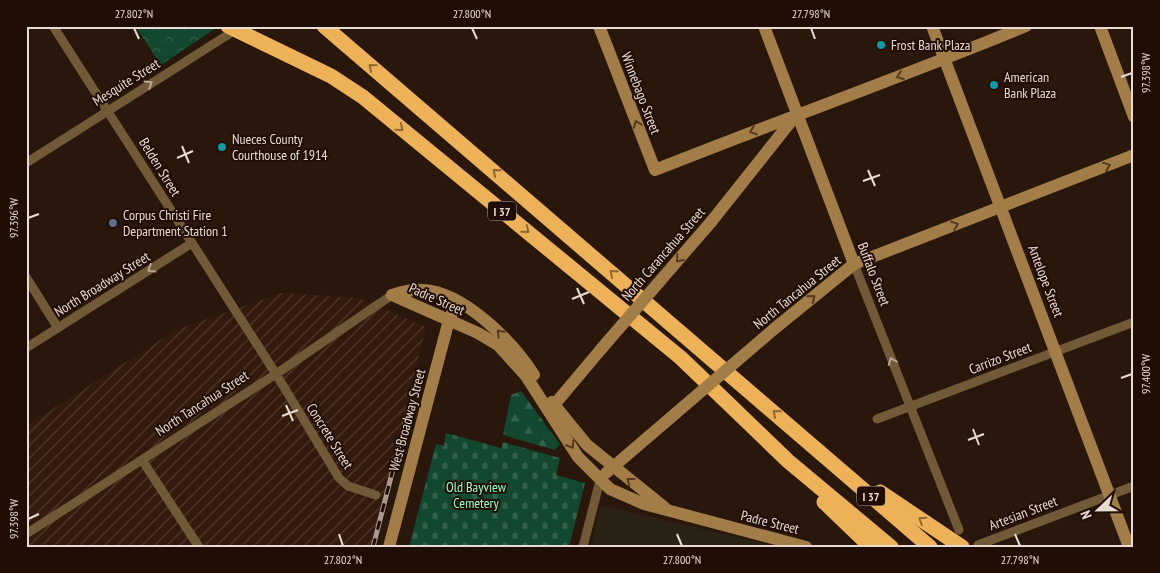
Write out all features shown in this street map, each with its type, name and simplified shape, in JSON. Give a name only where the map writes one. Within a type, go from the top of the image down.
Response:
[{"type":"highway","name":"I 37","points":[[324,26],[930,547]]},
{"type":"highway","name":"I 37","points":[[236,27],[331,76],[363,97],[681,358],[788,461],[891,547]]},
{"type":"highway","points":[[796,431],[897,504],[962,547]]},
{"type":"highway","points":[[788,461],[821,499],[871,547]]},
{"type":"main road","name":"Winnebago Street","points":[[599,26],[654,170],[798,113]]},
{"type":"main road","name":"Buffalo Street","points":[[764,26],[854,264]]},
{"type":"main road","name":"Antelope Street","points":[[932,26],[1002,206],[1129,547]]},
{"type":"main road","points":[[798,113],[945,60],[1026,26]]},
{"type":"main road","points":[[1100,26],[1134,118]]},
{"type":"main road","name":"North Carancahua Street","points":[[551,408],[711,222],[798,113]]},
{"type":"main road","name":"North Tancahua Street","points":[[600,480],[612,466],[854,264],[1134,155]]},
{"type":"main road","name":"Padre Street","points":[[392,295],[405,291],[424,290],[457,302],[488,322],[504,336],[530,368],[578,458],[600,480],[626,498],[801,546]]},
{"type":"main road","name":"Padre Street","points":[[392,295],[478,333],[498,345],[551,408],[587,445],[668,510]]},
{"type":"main road","name":"West Broadway Street","points":[[389,547],[449,320],[457,302]]},
{"type":"street","name":"Belden Street","points":[[53,26],[276,374]]},
{"type":"street","name":"Mesquite Street","points":[[26,163],[236,27]]},
{"type":"street","name":"North Broadway Street","points":[[26,348],[192,243]]},
{"type":"street","name":"Buffalo Street","points":[[854,264],[959,530]]},
{"type":"street","points":[[26,277],[58,328]]},
{"type":"street","name":"North Tancahua Street","points":[[26,534],[276,374],[392,295]]},
{"type":"street","name":"Carrizo Street","points":[[877,420],[1134,322]]},
{"type":"street","name":"Concrete Street","points":[[276,374],[339,478],[348,486],[376,495]]},
{"type":"street","points":[[142,460],[199,547]]},
{"type":"street","points":[[583,547],[600,480]]},
{"type":"street","name":"Artesian Street","points":[[978,545],[1134,486]]},
{"type":"shaded area","points":[[281,293],[359,298],[426,327],[373,547],[26,547],[26,426],[176,330]]},
{"type":"shaded area","points":[[600,505],[779,547],[591,547]]},
{"type":"green space","points":[[135,26],[213,26],[216,28],[161,65]]},
{"type":"green space","points":[[521,391],[560,444],[555,450],[503,435],[511,395]]},
{"type":"green space","name":"Old Bayview Cemetery","points":[[446,433],[501,448],[503,442],[560,458],[556,475],[585,483],[569,547],[409,547],[436,444],[444,446]]},
{"type":"railway","points":[[373,547],[408,411]]},
{"type":"place","name":"Frost Bank Plaza","points":[[881,45]]},
{"type":"place","name":"American Bank Plaza","points":[[994,85]]},
{"type":"place","name":"Nueces County Courthouse of 1914","points":[[222,147]]},
{"type":"place","name":"Corpus Christi Fire Department Station 1","points":[[113,223]]}]
